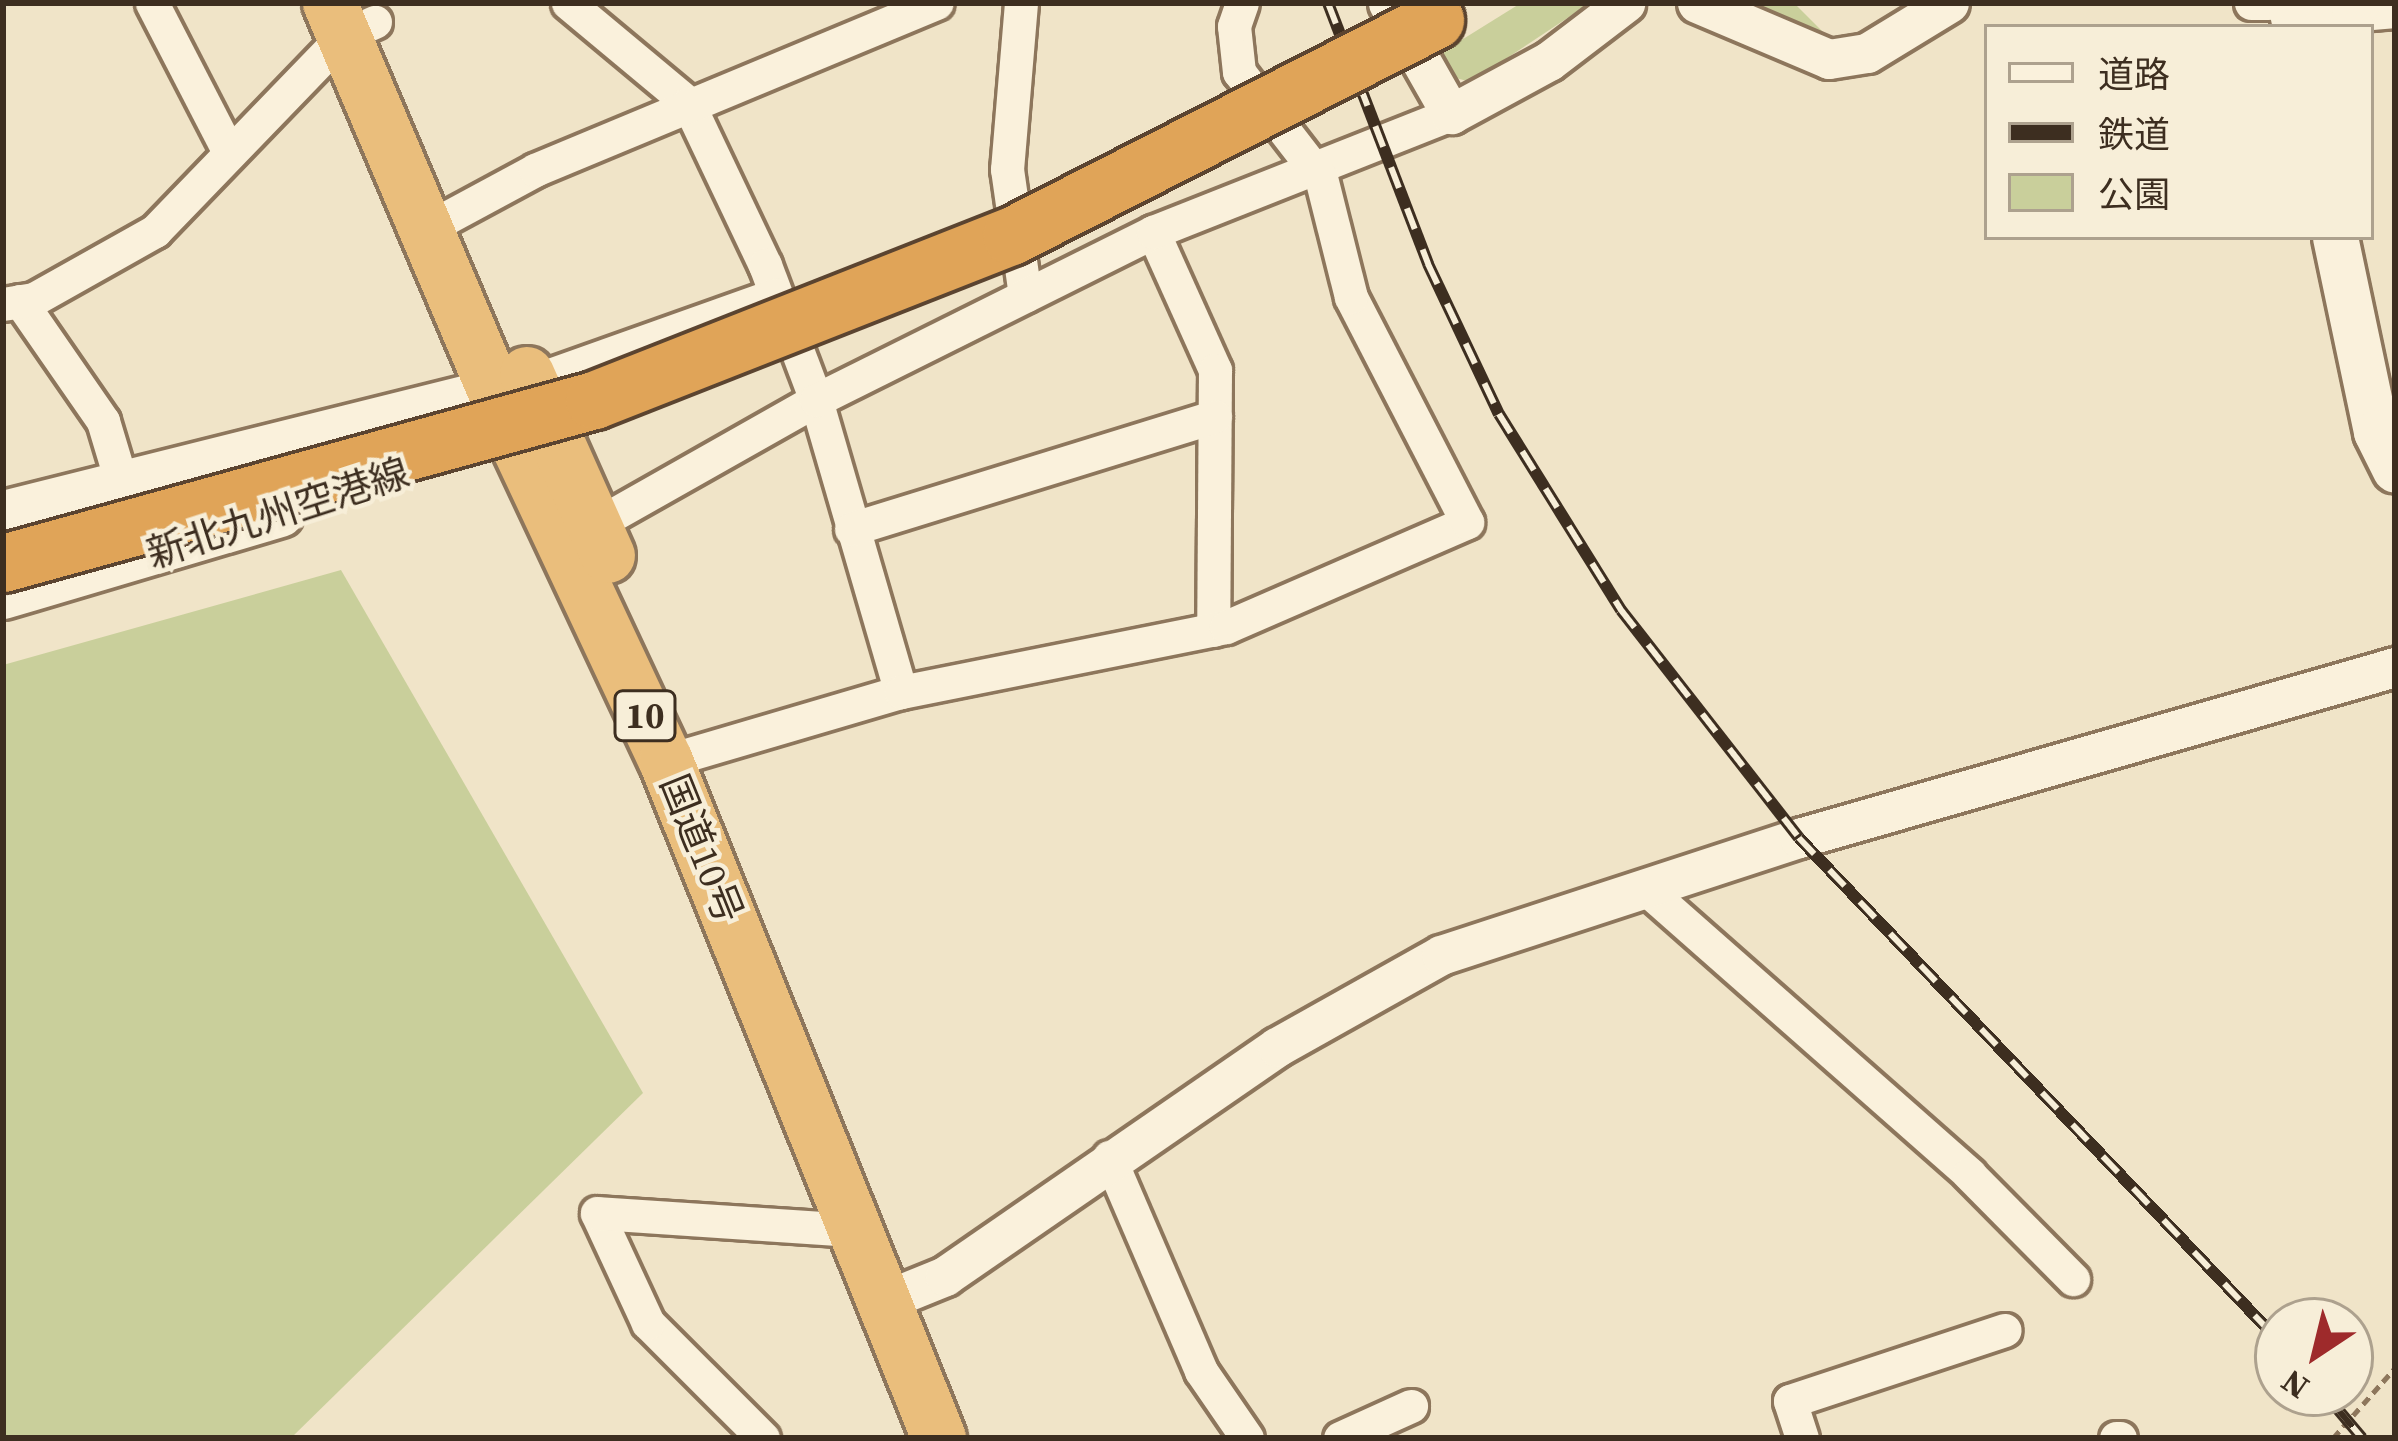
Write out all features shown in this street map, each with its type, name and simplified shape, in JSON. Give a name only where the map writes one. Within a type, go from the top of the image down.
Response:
[{"type":"highway","points":[[3,536],[576,375],[1003,207],[1409,9]]},
{"type":"highway","points":[[3,563],[493,431],[765,335],[1012,236],[1409,9]]},
{"type":"highway","name":"国道10号","points":[[354,16],[678,757],[899,1296],[968,1438]]},
{"type":"highway","name":"国道10号","points":[[523,409],[598,532],[854,1230],[899,1296],[939,1438]]},
{"type":"main road","points":[[2336,240],[2376,432],[2395,470]]},
{"type":"main road","name":"新北九州空港線","points":[[3,513],[121,481],[523,409]]},
{"type":"main road","name":"新北九州空港線","points":[[3,596],[523,409]]},
{"type":"street","points":[[152,3],[230,152]]},
{"type":"street","points":[[568,3],[688,103],[776,295],[815,400],[901,692]]},
{"type":"street","points":[[442,221],[688,103],[937,3]]},
{"type":"street","points":[[1021,3],[1007,170],[1024,296]]},
{"type":"street","points":[[678,757],[901,692],[1213,630],[1467,522],[1351,297],[1313,166],[1238,72],[1234,26],[1243,3]]},
{"type":"street","points":[[598,532],[609,517],[815,400],[1154,232],[1451,114],[1549,61],[1624,3]]},
{"type":"street","points":[[1697,3],[1829,58],[1868,53],[1949,3]]},
{"type":"street","points":[[2252,3],[2268,3]]},
{"type":"street","points":[[2293,3],[2348,15],[2395,11]]},
{"type":"street","points":[[1409,9],[1451,114]]},
{"type":"street","points":[[121,481],[104,421],[12,303],[155,231],[354,16]]},
{"type":"street","points":[[1154,232],[1215,370],[1213,630]]},
{"type":"street","points":[[523,409],[776,295]]},
{"type":"street","points":[[523,409],[792,340]]},
{"type":"street","points":[[850,530],[1215,416]]},
{"type":"street","points":[[899,1296],[1108,1156],[1442,955],[1644,887],[2395,667]]},
{"type":"street","points":[[1644,887],[1969,1174],[2073,1279]]},
{"type":"street","points":[[1108,1156],[1201,1371],[1247,1438]]},
{"type":"street","points":[[763,1438],[648,1322],[597,1213],[854,1230]]},
{"type":"street","points":[[1802,1438],[1790,1402],[2006,1330]]},
{"type":"street","points":[[1340,1438],[1411,1406]]},
{"type":"path","points":[[2333,1438],[2395,1368]]},
{"type":"green space","points":[[1521,3],[1590,3],[1471,82],[1452,77],[1439,54]]},
{"type":"green space","points":[[1742,3],[1794,3],[1831,40]]},
{"type":"green space","points":[[341,570],[643,1093],[291,1438],[3,1438],[3,665]]},
{"type":"railway","points":[[1328,3],[1428,264],[1499,414],[1621,610],[1799,838],[2254,1315]]},
{"type":"railway","points":[[2344,1417],[2362,1438]]}]
